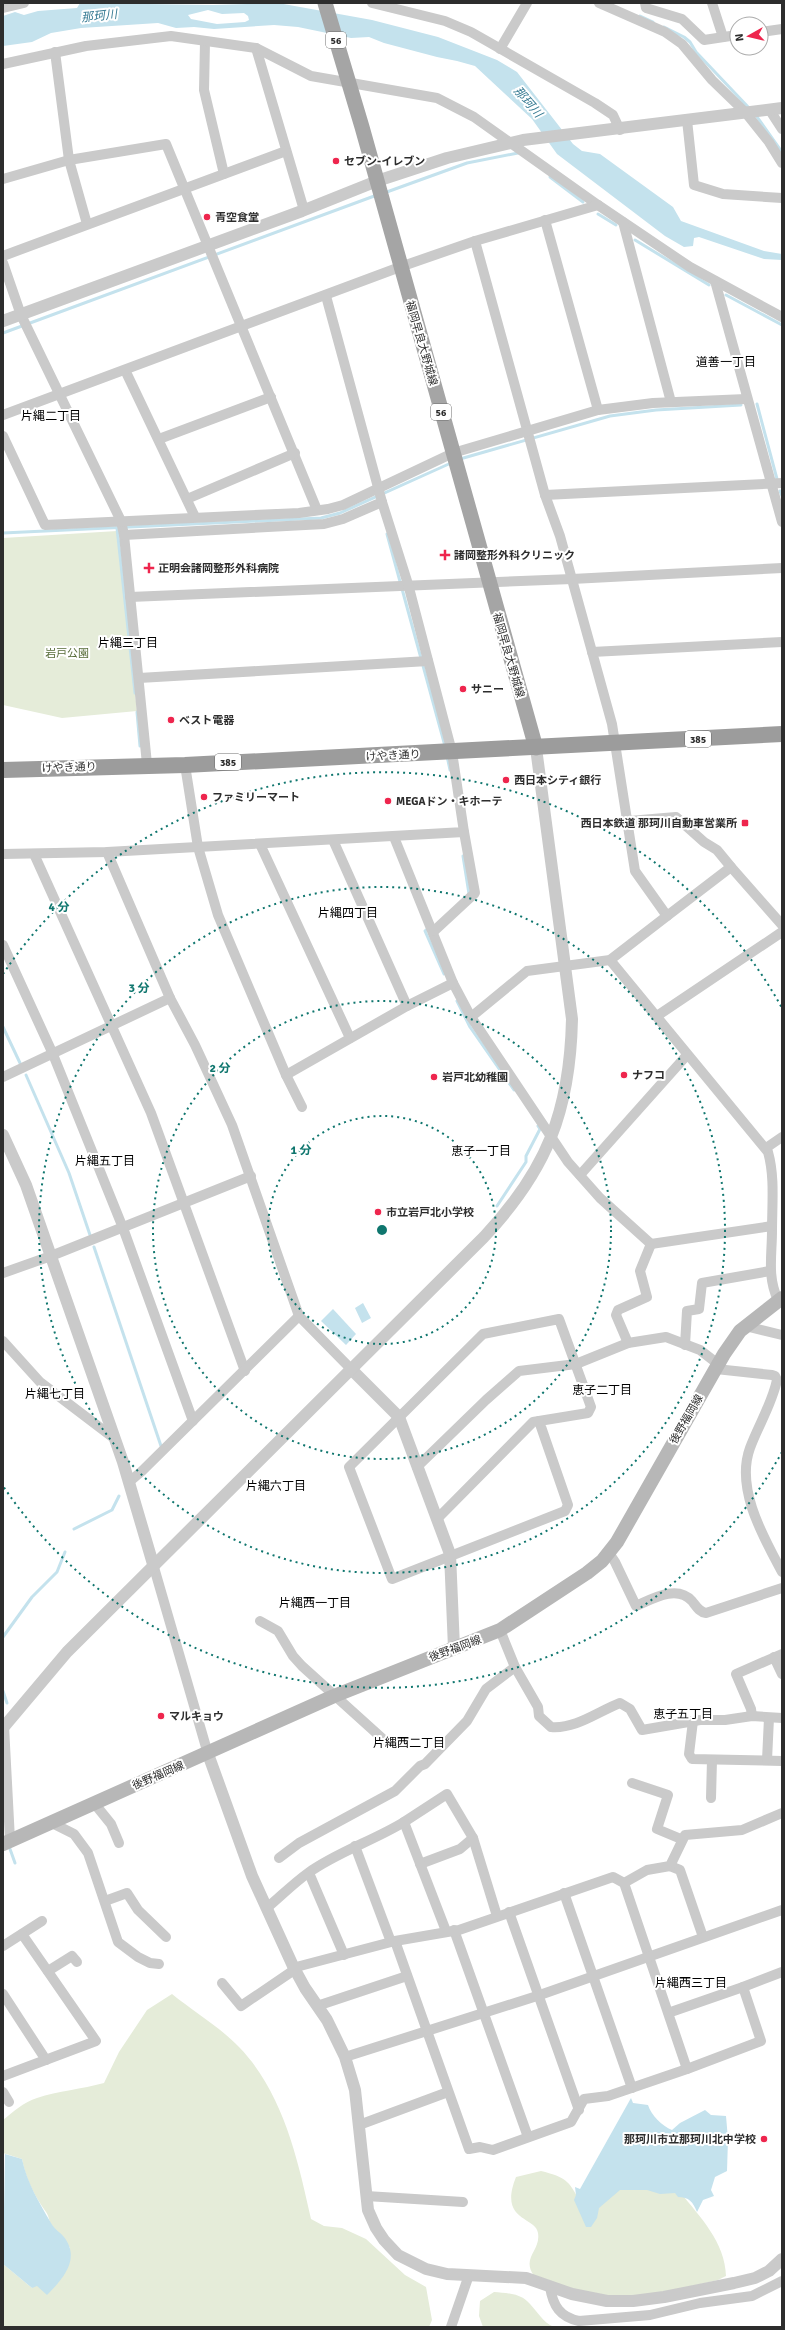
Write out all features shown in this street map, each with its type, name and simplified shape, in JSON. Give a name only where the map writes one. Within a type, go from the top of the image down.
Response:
[{"type":"highway","name":"けやき通り","points":[[3,770],[148,764],[185,764],[452,752],[782,734]]},
{"type":"main road","name":"56","points":[[325,3],[348,80]]},
{"type":"main road","name":"福岡早良大野城線","points":[[348,80],[536,748]]},
{"type":"main road","name":"後野福岡線","points":[[6,1842],[208,1754],[334,1696],[500,1630],[587,1572],[609,1553],[717,1367],[745,1326],[780,1299]]},
{"type":"street","points":[[3,8],[24,3]]},
{"type":"street","points":[[372,3],[408,7],[470,32],[613,115],[615,130]]},
{"type":"street","points":[[500,49],[527,3]]},
{"type":"street","points":[[599,3],[639,22],[665,32],[682,44],[712,80],[746,112],[769,142],[782,163]]},
{"type":"street","points":[[712,3],[723,37]]},
{"type":"street","points":[[639,22],[645,5],[682,20],[704,40],[729,36]]},
{"type":"street","points":[[769,31],[782,29]]},
{"type":"street","points":[[3,64],[86,46],[171,36],[256,48],[311,76],[348,80],[437,98],[474,117],[598,205],[690,267],[782,317]]},
{"type":"street","points":[[205,42],[204,90],[224,174]]},
{"type":"street","points":[[256,48],[304,210]]},
{"type":"street","points":[[55,52],[69,160],[87,224]]},
{"type":"street","points":[[3,321],[208,246],[377,181],[447,158],[523,140],[615,130],[782,108]]},
{"type":"street","points":[[764,110],[782,129]]},
{"type":"street","points":[[687,120],[694,185],[723,194],[782,198]]},
{"type":"street","points":[[3,179],[69,160],[166,144],[295,453],[317,510]]},
{"type":"street","points":[[3,256],[286,151]]},
{"type":"street","points":[[3,415],[475,240],[598,205]]},
{"type":"street","points":[[545,220],[598,410]]},
{"type":"street","points":[[623,222],[671,402]]},
{"type":"street","points":[[475,240],[545,495],[572,579],[612,724],[635,871],[667,916]]},
{"type":"street","points":[[3,263],[21,314],[121,521],[124,535],[148,764]]},
{"type":"street","points":[[715,281],[746,399],[782,522]]},
{"type":"street","points":[[326,296],[378,488],[408,584],[452,752],[475,893],[434,931]]},
{"type":"street","points":[[125,370],[195,517]]},
{"type":"street","points":[[159,439],[271,397]]},
{"type":"street","points":[[3,436],[45,525],[195,517],[299,514],[343,505],[453,453],[598,410],[671,402],[746,399]]},
{"type":"street","points":[[187,499],[295,453]]},
{"type":"street","points":[[545,495],[782,484]]},
{"type":"street","points":[[124,535],[324,524],[344,519],[382,502]]},
{"type":"street","points":[[130,597],[408,584],[572,579],[782,568]]},
{"type":"street","points":[[592,652],[782,642]]},
{"type":"street","points":[[139,678],[428,661]]},
{"type":"street","points":[[6,1842],[4,1727],[67,1652],[153,1564],[351,1369],[508,1211],[541,1163],[562,1105],[571,1055],[572,1019],[536,748]]},
{"type":"street","points":[[185,764],[198,847],[218,915],[286,1075],[302,1107]]},
{"type":"street","points":[[628,821],[676,817],[704,842],[718,850],[782,925]]},
{"type":"street","points":[[3,854],[107,852],[464,832]]},
{"type":"street","points":[[394,837],[434,931],[453,983],[471,1017],[551,1137],[580,1175],[600,1198],[651,1244]]},
{"type":"street","points":[[333,840],[407,1006]]},
{"type":"street","points":[[260,844],[350,1038]]},
{"type":"street","points":[[107,852],[170,998],[212,1081],[251,1176],[299,1316],[399,1416],[450,1554],[454,1648]]},
{"type":"street","points":[[34,854],[151,1113],[245,1370]]},
{"type":"street","points":[[471,1017],[527,971],[610,960],[732,867]]},
{"type":"street","points":[[657,1016],[782,932]]},
{"type":"street","points":[[3,945],[52,1052],[123,1228],[193,1421]]},
{"type":"street","points":[[610,960],[657,1016],[687,1055],[766,1148],[778,1175],[772,1226],[770,1271],[773,1289],[780,1299]]},
{"type":"street","points":[[286,1075],[407,1006],[453,983]]},
{"type":"street","points":[[3,1077],[52,1052],[170,998]]},
{"type":"street","points":[[580,1175],[687,1055]]},
{"type":"street","points":[[3,1135],[26,1185],[115,1439],[129,1482],[208,1754],[252,1876],[268,1907],[294,1969],[334,2033],[344,2057],[355,2090],[368,2210],[376,2228],[398,2255],[438,2273],[526,2278],[572,2294],[607,2301],[633,2301],[664,2297],[755,2278],[770,2271],[782,2259]]},
{"type":"street","points":[[766,1148],[782,1137]]},
{"type":"street","points":[[3,1273],[123,1228],[251,1176]]},
{"type":"street","points":[[651,1244],[772,1226]]},
{"type":"street","points":[[628,1343],[616,1315],[618,1310],[647,1297],[640,1271],[651,1244]]},
{"type":"street","points":[[685,1344],[687,1312],[700,1309],[702,1282],[770,1271]]},
{"type":"street","points":[[129,1482],[299,1316]]},
{"type":"street","points":[[437,1518],[533,1422],[539,1421],[588,1413],[590,1411],[591,1407],[559,1319],[483,1334],[349,1467],[392,1578],[565,1510],[568,1505],[539,1421]]},
{"type":"street","points":[[745,1326],[782,1335]]},
{"type":"street","points":[[417,1467],[486,1400],[518,1372],[576,1364],[628,1343],[666,1337],[700,1350],[717,1367],[776,1376],[776,1386],[750,1449],[747,1464],[752,1510],[782,1572]]},
{"type":"street","points":[[4,1346],[40,1382],[105,1434],[115,1439]]},
{"type":"street","points":[[609,1553],[636,1606],[662,1595],[678,1593],[689,1597],[702,1612],[706,1613],[782,1588]]},
{"type":"street","points":[[260,1621],[278,1631],[293,1656],[334,1696],[384,1740]]},
{"type":"street","points":[[500,1630],[515,1667],[538,1708],[539,1716],[551,1727],[561,1728],[575,1724],[620,1703],[630,1709],[642,1730],[692,1721],[725,1720],[752,1716],[782,1718]]},
{"type":"street","points":[[752,1716],[751,1708],[736,1674],[778,1656],[782,1674]]},
{"type":"street","points":[[279,1858],[299,1843],[395,1791],[420,1766],[425,1764],[467,1721],[486,1689],[515,1667]]},
{"type":"street","points":[[767,1760],[769,1718]]},
{"type":"street","points":[[692,1721],[689,1754],[692,1759],[782,1761]]},
{"type":"street","points":[[711,1798],[712,1760]]},
{"type":"street","points":[[632,1783],[668,1795],[657,1829],[681,1839]]},
{"type":"street","points":[[268,1907],[309,1872],[355,1846],[378,1838],[447,1794],[473,1838],[497,1916]]},
{"type":"street","points":[[94,1803],[116,1831],[119,1843]]},
{"type":"street","points":[[670,1866],[681,1839],[685,1835],[742,1830],[782,1813]]},
{"type":"street","points":[[52,1822],[66,1829],[81,1842],[88,1853],[118,1942],[138,1957],[150,1963],[159,1964]]},
{"type":"street","points":[[404,1822],[420,1864],[450,1931],[483,2013],[528,2138]]},
{"type":"street","points":[[420,1864],[460,1849],[473,1838]]},
{"type":"street","points":[[355,1846],[407,1976],[469,2149],[480,2147],[492,2150],[528,2138],[571,2122],[584,2099],[608,2096],[687,2069],[761,2041],[742,1987]]},
{"type":"street","points":[[624,1883],[647,1870],[670,1866],[680,1870],[703,1937]]},
{"type":"street","points":[[309,1872],[344,1955]]},
{"type":"street","points":[[222,1983],[241,2006],[294,1969],[393,1941],[450,1931],[613,1877],[624,1883],[687,2069]]},
{"type":"street","points":[[105,1901],[127,1893],[138,1910],[166,1937]]},
{"type":"street","points":[[564,1893],[632,2088]]},
{"type":"street","points":[[344,2057],[538,1996],[782,1910]]},
{"type":"street","points":[[509,1912],[579,2110]]},
{"type":"street","points":[[3,1946],[42,1921]]},
{"type":"street","points":[[3,2076],[96,2041],[22,1934]]},
{"type":"street","points":[[48,1971],[73,1956]]},
{"type":"street","points":[[668,2013],[782,1972]]},
{"type":"street","points":[[317,2006],[407,1976]]},
{"type":"street","points":[[3,1994],[46,2060]]},
{"type":"street","points":[[3,2092],[9,2102]]},
{"type":"street","points":[[359,2125],[448,2092]]},
{"type":"street","points":[[366,2196],[463,2202]]},
{"type":"street","points":[[451,2327],[470,2276]]},
{"type":"street","points":[[550,2287],[553,2302],[559,2312],[570,2319],[579,2320],[650,2315],[705,2302],[752,2296],[782,2281]]},
{"type":"green space","name":"岩戸公園","points":[[117,531],[137,711],[62,718],[3,705],[3,538]]},
{"type":"green space","points":[[172,1994],[232,2040],[254,2065],[267,2085],[287,2128],[311,2219],[324,2226],[342,2228],[366,2239],[405,2275],[426,2287],[432,2320],[429,2327],[3,2327],[3,2264],[32,2288],[70,2248],[51,2224],[47,2214],[34,2193],[28,2181],[22,2159],[3,2153],[3,2120],[23,2105],[37,2098],[104,2083],[119,2052],[147,2010]]},
{"type":"green space","points":[[541,2171],[556,2175],[565,2180],[573,2189],[580,2202],[608,2190],[631,2184],[680,2192],[703,2221],[716,2241],[725,2264],[726,2276],[718,2280],[634,2299],[587,2294],[534,2276],[531,2269],[530,2259],[537,2245],[538,2233],[536,2228],[531,2223],[520,2216],[515,2210],[512,2202],[512,2192],[516,2177]]},
{"type":"green space","points":[[494,2292],[520,2296],[530,2304],[546,2322],[554,2327],[483,2327],[479,2316],[480,2301]]},
{"type":"water","name":"那珂川","points":[[80,3],[213,5],[278,3],[372,20],[438,37],[497,60],[517,72],[573,144],[582,151],[600,154],[673,207],[681,221],[764,251],[782,254],[782,260],[764,259],[699,237],[694,238],[693,246],[684,247],[665,236],[557,154],[532,119],[475,66],[457,61],[384,43],[369,37],[351,38],[298,27],[274,25],[214,29],[194,27],[176,28],[158,23],[81,28],[51,33],[32,42],[3,46],[3,16],[15,12],[24,15],[38,11],[77,8]],"holes":[[[208,10],[222,14],[244,13],[248,16],[249,20],[245,22],[217,24],[191,19],[188,15]]]},
{"type":"water","points":[[363,1303],[371,1318],[362,1323],[355,1308]]},
{"type":"water","points":[[333,1309],[356,1334],[346,1345],[321,1321]]},
{"type":"water","points":[[631,2098],[633,2103],[648,2105],[657,2120],[672,2130],[680,2123],[705,2110],[711,2115],[726,2116],[728,2139],[727,2171],[715,2177],[711,2190],[714,2196],[703,2200],[697,2212],[694,2205],[688,2199],[678,2197],[675,2193],[660,2194],[647,2190],[620,2190],[599,2208],[597,2218],[591,2227],[586,2227],[574,2200],[576,2195],[575,2187],[580,2189]]},
{"type":"water","points":[[5,2154],[22,2159],[30,2184],[38,2200],[52,2225],[64,2237],[69,2245],[71,2253],[68,2268],[59,2282],[47,2295],[37,2286],[32,2288],[3,2264]]},
{"type":"waterway","points":[[640,16],[653,22]]},
{"type":"waterway","points":[[664,27],[684,37],[690,42],[696,52],[750,109]]},
{"type":"waterway","points":[[755,114],[782,152]]},
{"type":"waterway","points":[[384,193],[467,163],[518,153]]},
{"type":"waterway","points":[[550,177],[583,202]]},
{"type":"waterway","points":[[3,333],[377,195]]},
{"type":"waterway","points":[[598,214],[616,225]]},
{"type":"waterway","points":[[635,240],[709,285]]},
{"type":"waterway","points":[[726,295],[782,325]]},
{"type":"waterway","points":[[757,404],[777,479]]},
{"type":"waterway","points":[[460,459],[610,416],[656,410],[741,405]]},
{"type":"waterway","points":[[3,533],[321,518],[340,513],[451,463]]},
{"type":"waterway","points":[[780,491],[782,496]]},
{"type":"waterway","points":[[117,528],[135,693]]},
{"type":"waterway","points":[[387,534],[445,746]]},
{"type":"waterway","points":[[137,712],[140,746]]},
{"type":"waterway","points":[[447,756],[450,770]]},
{"type":"waterway","points":[[463,856],[469,894]]},
{"type":"waterway","points":[[429,928],[425,931],[444,974]]},
{"type":"waterway","points":[[457,1001],[470,1027],[514,1090]]},
{"type":"waterway","points":[[3,1027],[20,1063]]},
{"type":"waterway","points":[[26,1075],[69,1173],[90,1235]]},
{"type":"waterway","points":[[497,1206],[526,1162],[526,1156],[540,1129],[538,1126]]},
{"type":"waterway","points":[[94,1247],[161,1446]]},
{"type":"waterway","points":[[74,1529],[112,1510],[119,1496]]},
{"type":"waterway","points":[[3,1637],[32,1597],[57,1572],[65,1552]]},
{"type":"waterway","points":[[3,1691],[7,1703]]},
{"type":"waterway","points":[[10,1849],[15,1863]]},
{"type":"place","name":"セブン-イレブン","points":[[336,161]]},
{"type":"place","name":"青空食堂","points":[[207,217]]},
{"type":"place","name":"諸岡整形外科クリニック","points":[[445,555]]},
{"type":"place","name":"正明会諸岡整形外科病院","points":[[149,568]]},
{"type":"place","name":"サニー","points":[[463,689]]},
{"type":"place","name":"ベスト電器","points":[[171,720]]},
{"type":"place","name":"西日本シティ銀行","points":[[506,780]]},
{"type":"place","name":"ファミリーマート","points":[[204,797]]},
{"type":"place","name":"MEGAドン・キホーテ","points":[[388,801]]},
{"type":"place","name":"西日本鉄道 那珂川自動車営業所","points":[[745,823]]},
{"type":"place","name":"ナフコ","points":[[624,1075]]},
{"type":"place","name":"岩戸北幼稚園","points":[[434,1077]]},
{"type":"place","name":"市立岩戸北小学校","points":[[378,1212]]},
{"type":"place","name":"マルキョウ","points":[[161,1716]]},
{"type":"place","name":"那珂川市立那珂川北中学校","points":[[764,2139]]},
{"type":"district","name":"道善一丁目","points":[[726,362]]},
{"type":"district","name":"片縄二丁目","points":[[51,416]]},
{"type":"district","name":"片縄三丁目","points":[[128,643]]},
{"type":"district","name":"片縄四丁目","points":[[348,913]]},
{"type":"district","name":"恵子一丁目","points":[[481,1151]]},
{"type":"district","name":"片縄五丁目","points":[[105,1161]]},
{"type":"district","name":"恵子二丁目","points":[[602,1390]]},
{"type":"district","name":"片縄七丁目","points":[[55,1394]]},
{"type":"district","name":"片縄六丁目","points":[[276,1486]]},
{"type":"district","name":"片縄西一丁目","points":[[315,1603]]},
{"type":"district","name":"恵子五丁目","points":[[683,1714]]},
{"type":"district","name":"片縄西二丁目","points":[[409,1743]]},
{"type":"district","name":"片縄西三丁目","points":[[691,1983]]}]
